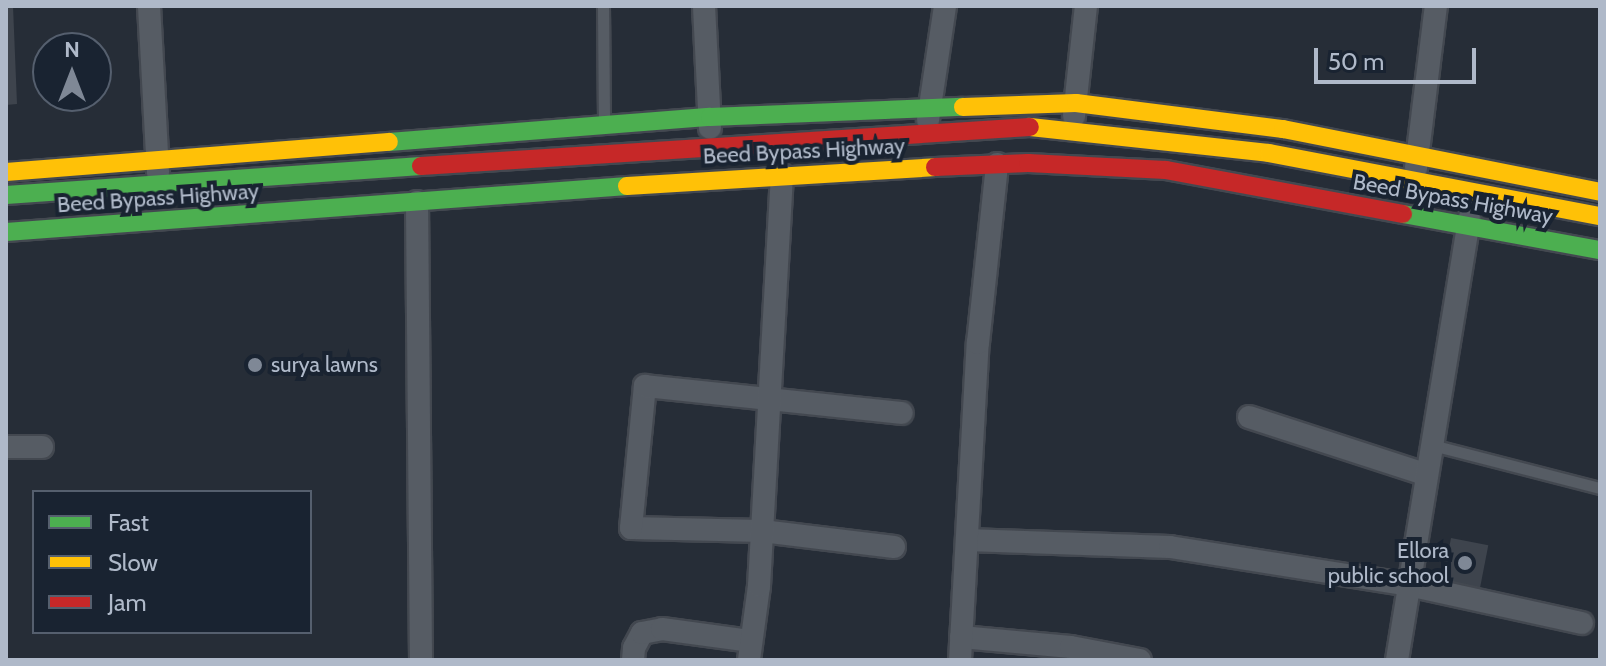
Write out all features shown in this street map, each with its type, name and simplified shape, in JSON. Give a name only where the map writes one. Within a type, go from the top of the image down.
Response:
[{"type":"main road","points":[[6,172],[710,117],[1076,103],[1283,129],[1600,192]]},
{"type":"main road","name":"Beed Bypass Highway","points":[[6,195],[711,145],[1035,127],[1269,153],[1600,216]]},
{"type":"main road","name":"Beed Bypass Highway","points":[[6,232],[417,211],[782,182],[996,172],[1166,170],[1467,232],[1600,250]]},
{"type":"main road","points":[[6,249],[417,211]]},
{"type":"main road","points":[[1467,232],[1600,265]]},
{"type":"street","points":[[149,6],[158,184]]},
{"type":"street","points":[[704,6],[711,145]]},
{"type":"street","points":[[926,133],[945,6]]},
{"type":"street","points":[[1073,131],[1086,6]]},
{"type":"street","points":[[1415,181],[1436,6]]},
{"type":"street","points":[[960,660],[978,343],[996,172]]},
{"type":"street","points":[[633,660],[634,648],[642,633],[662,629],[750,650],[771,400],[782,182]]},
{"type":"street","points":[[1397,660],[1474,192]]},
{"type":"street","points":[[417,211],[421,660]]},
{"type":"street","points":[[894,547],[762,531],[631,528],[645,386],[902,413]]},
{"type":"street","points":[[1249,417],[1427,475]]},
{"type":"street","points":[[6,447],[42,447]]},
{"type":"street","points":[[967,540],[1170,547],[1409,585],[1582,623]]},
{"type":"street","points":[[961,637],[1071,647],[1140,660]]},
{"type":"lane","points":[[603,6],[604,153]]},
{"type":"lane","points":[[1432,445],[1600,488]]},
{"type":"building","points":[[6,6],[13,6],[17,104],[6,105]]},
{"type":"building","name":"Ellora public school","points":[[1451,538],[1488,545],[1480,589],[1442,582]]},
{"type":"traffic: fast","points":[[389,142],[710,117],[963,107]]},
{"type":"traffic: fast","points":[[6,195],[421,166]]},
{"type":"traffic: fast","points":[[6,232],[627,186]]},
{"type":"traffic: fast","points":[[1403,214],[1600,250]]},
{"type":"traffic: slow","points":[[963,107],[1076,103],[1283,129],[1600,192]]},
{"type":"traffic: slow","points":[[1030,127],[1269,153],[1600,216]]},
{"type":"traffic: slow","points":[[6,172],[389,142]]},
{"type":"traffic: slow","points":[[627,186],[935,167]]},
{"type":"traffic: jam","points":[[421,166],[1030,127]]},
{"type":"traffic: jam","points":[[935,167],[1028,163],[1166,170],[1403,214]]},
{"type":"place","name":"surya lawns","points":[[255,365]]},
{"type":"place","name":"Ellora public school","points":[[1465,563]]}]
